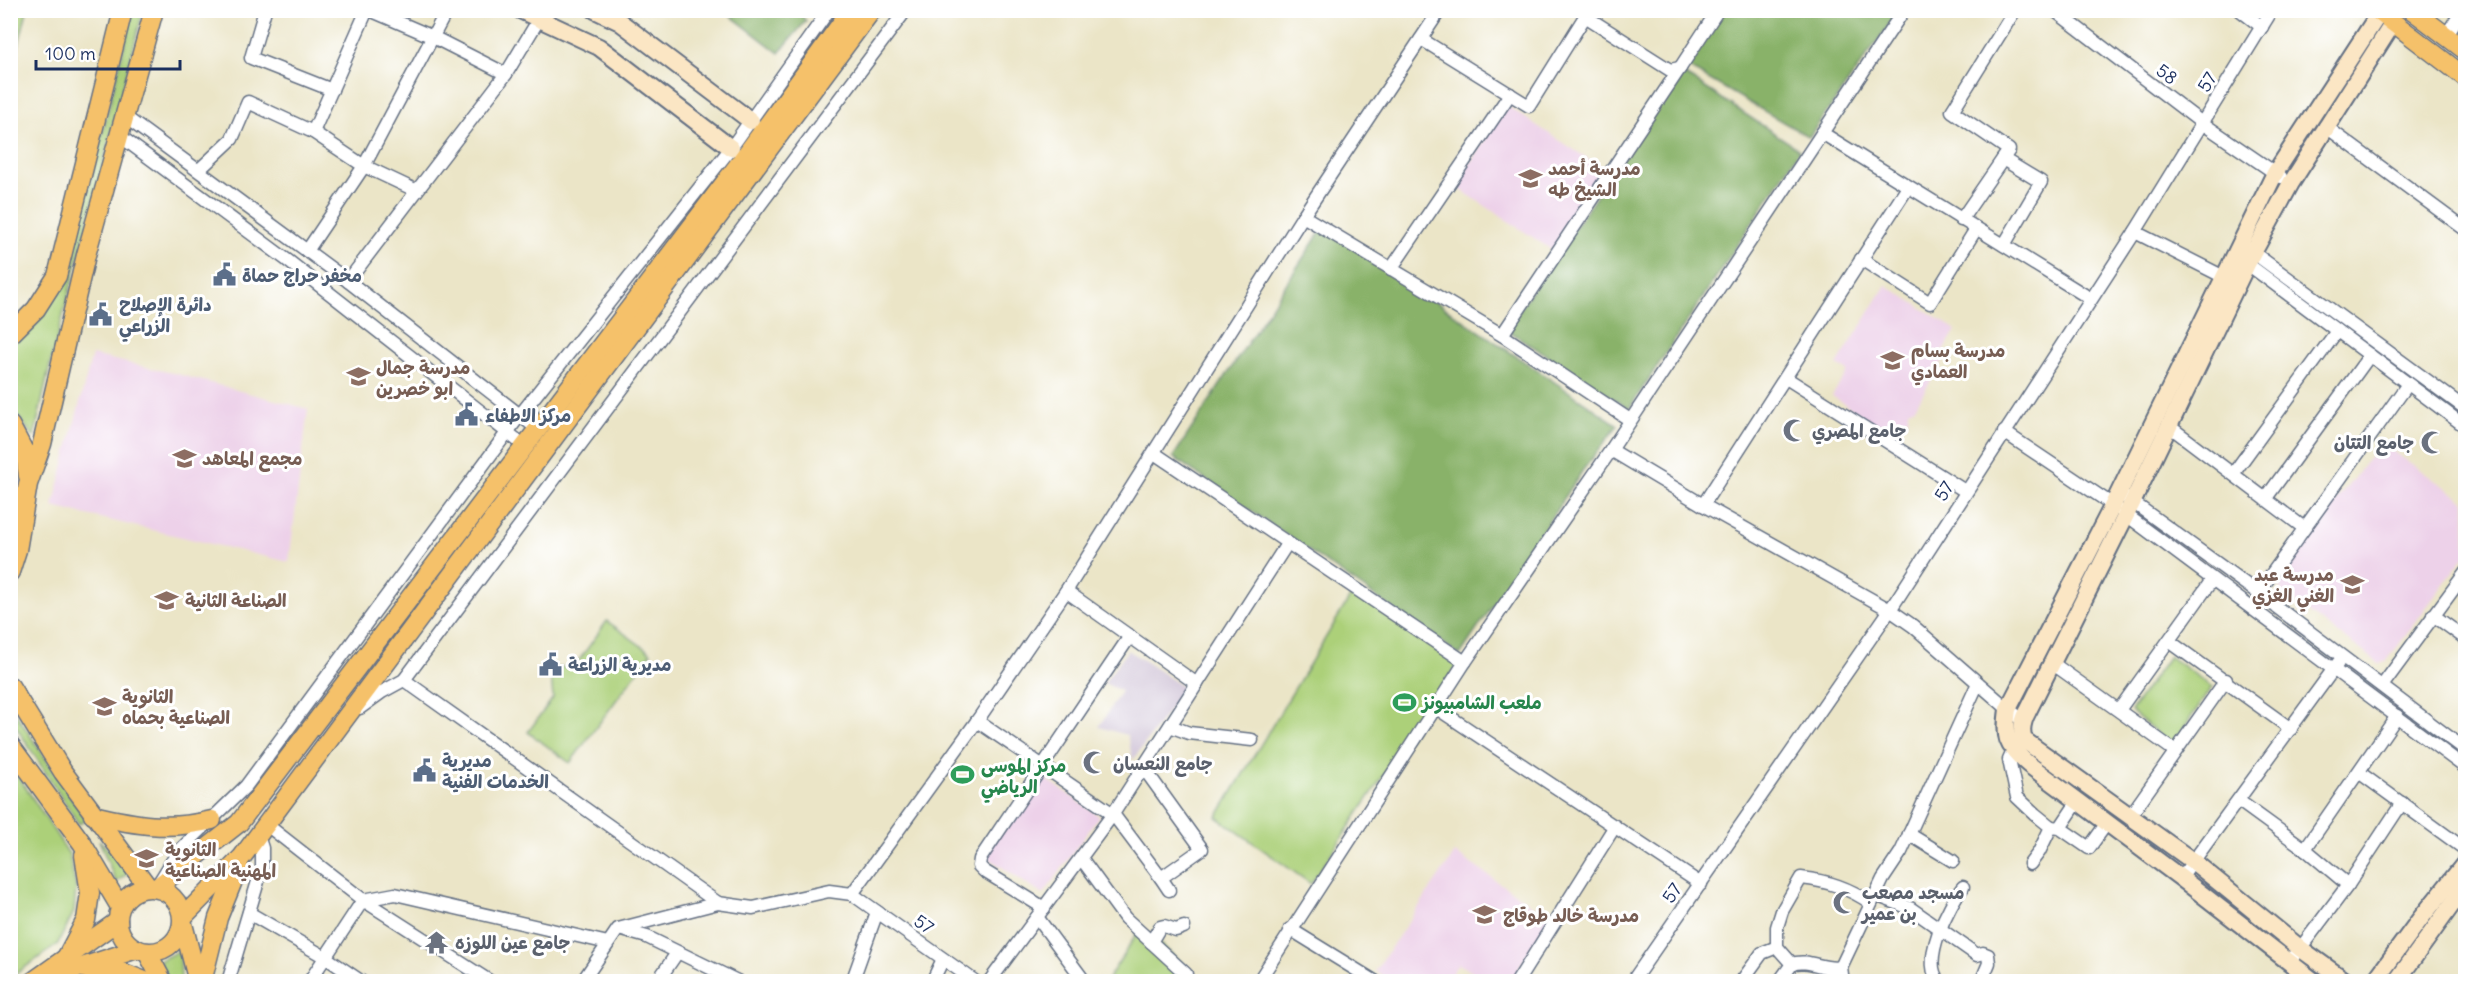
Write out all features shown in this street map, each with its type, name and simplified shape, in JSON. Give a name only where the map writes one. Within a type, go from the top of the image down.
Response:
[{"type":"main road","points":[[10,335],[36,309],[57,276],[123,10]]},
{"type":"main road","points":[[10,526],[24,504],[28,484],[42,444],[86,255],[154,10]]},
{"type":"main road","points":[[520,10],[599,47],[731,148]]},
{"type":"main road","points":[[595,10],[620,22],[751,121]]},
{"type":"main road","points":[[55,981],[119,914],[131,893],[152,888],[239,823],[740,164],[851,10]]},
{"type":"main road","points":[[32,981],[71,963],[142,951],[157,952],[174,942],[183,920],[242,857],[263,830],[872,10]]},
{"type":"main road","points":[[2412,10],[2466,51]]},
{"type":"main road","points":[[2383,15],[2466,78]]},
{"type":"main road","points":[[2347,981],[2301,949],[2194,862],[2024,740],[2022,734],[2023,720],[2052,663],[2224,277],[2244,254],[2291,183],[2325,126],[2383,15]]},
{"type":"main road","points":[[2315,981],[2013,751],[2005,735],[2008,709],[2169,426],[2244,254],[2275,173],[2383,15]]},
{"type":"main road","points":[[10,425],[25,453],[28,484],[18,550],[10,572]]},
{"type":"main road","points":[[10,686],[63,772],[98,821],[152,888],[174,898],[183,920],[200,981]]},
{"type":"main road","points":[[10,745],[82,843],[119,914],[123,938],[142,951],[163,981]]},
{"type":"main road","points":[[98,821],[160,828],[186,826],[212,820]]},
{"type":"main road","points":[[71,963],[86,920],[90,893],[82,843],[98,821]]},
{"type":"main road","points":[[200,981],[218,918],[242,857]]},
{"type":"main road","points":[[2374,981],[2466,862]]},
{"type":"main road","points":[[2396,981],[2466,885]]},
{"type":"main road","points":[[71,963],[119,971],[147,981]]},
{"type":"street","points":[[265,10],[251,57],[332,90]]},
{"type":"street","points":[[313,132],[369,10],[433,37],[506,74]]},
{"type":"street","points":[[308,250],[364,166],[447,10]]},
{"type":"street","points":[[152,888],[178,852],[246,786],[520,415],[731,148],[829,10]]},
{"type":"street","points":[[326,744],[365,703],[404,680],[906,10]]},
{"type":"street","points":[[582,981],[618,929],[718,903],[753,908],[829,891],[852,894],[977,721],[1066,591],[1303,216],[1440,10]]},
{"type":"street","points":[[1502,335],[1718,10]]},
{"type":"street","points":[[1258,981],[1435,707],[1611,450],[1904,10]]},
{"type":"street","points":[[1961,220],[2009,150],[1952,111],[2015,10]]},
{"type":"street","name":"58","points":[[2054,10],[2202,123],[2291,183]]},
{"type":"street","points":[[2240,10],[2262,27]]},
{"type":"street","name":"57","points":[[1632,981],[1890,610],[2134,232],[2272,10]]},
{"type":"street","points":[[2446,36],[2462,10]]},
{"type":"street","points":[[1421,39],[1529,106],[1587,13],[1670,70],[1680,68]]},
{"type":"street","points":[[348,281],[415,190],[506,74],[539,20]]},
{"type":"street","points":[[1391,269],[1510,94]]},
{"type":"street","points":[[199,170],[232,139],[248,102],[313,132],[364,166],[415,190]]},
{"type":"street","points":[[124,116],[308,250],[539,430]]},
{"type":"street","points":[[2325,126],[2466,230]]},
{"type":"street","points":[[1822,133],[2091,299]]},
{"type":"street","points":[[120,136],[287,260],[526,447]]},
{"type":"street","points":[[2003,159],[2042,182],[2004,245]]},
{"type":"street","points":[[1703,505],[1908,187]]},
{"type":"street","points":[[1303,216],[1502,335],[1630,420]]},
{"type":"street","points":[[1861,259],[1930,303],[1976,229]]},
{"type":"street","points":[[2134,232],[2224,277]]},
{"type":"street","points":[[2244,254],[2337,331],[2466,427]]},
{"type":"street","points":[[2244,254],[2466,409]]},
{"type":"street","points":[[2233,474],[2337,331]]},
{"type":"street","points":[[2266,498],[2370,355]]},
{"type":"street","points":[[1786,378],[1965,491]]},
{"type":"street","points":[[2258,593],[2408,384]]},
{"type":"street","points":[[2169,426],[2304,528]]},
{"type":"street","points":[[2004,432],[2123,504],[2258,593],[2466,750]]},
{"type":"street","points":[[1611,450],[1703,505],[1890,610],[1913,626],[2023,720]]},
{"type":"street","points":[[1154,453],[1466,662]]},
{"type":"street","points":[[2123,504],[2212,580],[2334,668],[2466,768]]},
{"type":"street","points":[[989,981],[1113,814],[1287,544]]},
{"type":"street","points":[[2382,686],[2466,572]]},
{"type":"street","points":[[2119,710],[2212,580]]},
{"type":"street","points":[[1066,591],[1197,684]]},
{"type":"street","points":[[2433,615],[2466,639]]},
{"type":"street","points":[[1085,981],[1040,912],[980,866],[980,859],[1130,636]]},
{"type":"street","points":[[2169,641],[2291,729]]},
{"type":"street","points":[[2181,878],[2342,657]]},
{"type":"street","points":[[2052,663],[2175,750]]},
{"type":"street","points":[[404,680],[718,903]]},
{"type":"street","points":[[2130,816],[2226,680]]},
{"type":"street","points":[[1843,981],[1841,967],[1873,899],[1909,834],[1978,683]]},
{"type":"street","points":[[1435,707],[1701,884]]},
{"type":"street","points":[[2305,849],[2360,773],[2397,716]]},
{"type":"street","points":[[977,721],[1113,814],[1169,890]]},
{"type":"street","points":[[1170,726],[1189,733],[1252,740]]},
{"type":"street","points":[[2013,751],[2009,760],[2017,797],[2035,814],[2089,848],[2107,823]]},
{"type":"street","points":[[1143,767],[1202,849],[1161,878]]},
{"type":"street","points":[[2360,773],[2466,850]]},
{"type":"street","points":[[2030,864],[2078,801]]},
{"type":"street","points":[[2239,801],[2305,849],[2348,885]]},
{"type":"street","points":[[2290,962],[2348,885],[2402,803]]},
{"type":"street","points":[[1517,981],[1615,826]]},
{"type":"street","points":[[263,830],[363,900],[491,981]]},
{"type":"street","points":[[241,981],[229,977],[262,868],[263,830]]},
{"type":"street","points":[[1909,834],[1953,861]]},
{"type":"street","points":[[1081,858],[1125,918],[1186,974]]},
{"type":"street","points":[[1792,964],[1777,947],[1777,927],[1782,911],[1803,872],[1873,899],[1910,908],[1977,955],[1983,953],[1988,955],[1989,963],[1981,981]]},
{"type":"street","points":[[1940,981],[1936,978],[1933,963],[1940,928],[1963,887]]},
{"type":"street","points":[[309,981],[363,900],[395,894],[608,944]]},
{"type":"street","name":"57","points":[[852,894],[976,981]]},
{"type":"street","points":[[852,981],[877,912]]},
{"type":"street","points":[[249,913],[362,981]]},
{"type":"street","points":[[1151,942],[1160,927],[1176,930],[1184,927]]},
{"type":"street","points":[[618,929],[647,937],[720,978],[739,981]]},
{"type":"street","points":[[1290,929],[1376,981]]},
{"type":"street","points":[[1741,981],[1762,953],[1777,947]]},
{"type":"street","points":[[657,981],[677,953]]},
{"type":"street","points":[[932,981],[943,959]]},
{"type":"street","points":[[1779,981],[1792,964],[1800,961],[1832,969],[1841,967]]},
{"type":"shaded area","name":"مدرسة أحمد الشيخ طه","points":[[1507,106],[1605,170],[1552,250],[1455,186]]},
{"type":"shaded area","points":[[1886,285],[1956,330],[1942,353],[1944,359],[1915,407],[1908,410],[1908,418],[1896,437],[1832,396],[1848,371],[1837,365]]},
{"type":"shaded area","name":"مجمع المعاهد","points":[[92,355],[177,374],[308,409],[289,562],[53,507]]},
{"type":"shaded area","points":[[2381,443],[2465,501],[2466,554],[2386,662],[2379,663],[2282,593],[2278,584],[2327,513]]},
{"type":"shaded area","points":[[1128,650],[1185,688],[1133,760],[1127,735],[1099,727],[1121,691],[1104,683]]},
{"type":"shaded area","points":[[1041,775],[1099,816],[1043,895],[981,853]]},
{"type":"shaded area","points":[[1455,853],[1550,917],[1511,981],[1488,981],[1458,964],[1446,981],[1394,981],[1375,971]]},
{"type":"green space","points":[[10,11],[27,11],[11,75]]},
{"type":"green space","points":[[133,11],[143,11],[50,365],[34,437],[11,408],[11,342],[60,288],[72,255]]},
{"type":"green space","points":[[728,11],[798,11],[806,21],[779,53],[727,13]]},
{"type":"green space","points":[[1722,11],[1899,11],[1809,137],[1684,65]]},
{"type":"green space","points":[[1681,72],[1800,150],[1629,409],[1506,329]]},
{"type":"green space","points":[[1324,226],[1618,425],[1583,470],[1460,655],[1173,457]]},
{"type":"green space","points":[[1355,589],[1459,663],[1311,884],[1217,817]]},
{"type":"green space","points":[[607,621],[651,653],[570,763],[528,732],[553,698],[551,676],[555,668],[575,666]]},
{"type":"green space","points":[[2169,656],[2212,687],[2172,745],[2131,711]]},
{"type":"green space","points":[[10,705],[86,820],[79,824],[11,719]]},
{"type":"green space","points":[[11,765],[69,854],[76,888],[74,912],[57,945],[11,977]]},
{"type":"green space","points":[[99,840],[130,872],[116,882]]},
{"type":"green space","points":[[1141,927],[1203,981],[1106,982]]},
{"type":"green space","points":[[176,952],[180,953],[181,981],[169,981],[159,961]]},
{"type":"place","name":"مدرسة أحمد الشيخ طه","points":[[1530,178]]},
{"type":"place","name":"مخفر حراج حماة","points":[[224,275]]},
{"type":"place","name":"دائرة الإصلاح الزراعي","points":[[101,314]]},
{"type":"place","name":"مدرسة بسام العمادي","points":[[1893,360]]},
{"type":"place","name":"مدرسة جمال ابو خصرين","points":[[358,377]]},
{"type":"place","name":"مركز الاطفاء","points":[[467,415]]},
{"type":"place","name":"جامع المصري","points":[[1794,430]]},
{"type":"place","name":"جامع التتان","points":[[2432,442]]},
{"type":"place","name":"مجمع المعاهد","points":[[184,458]]},
{"type":"place","name":"مدرسة عبد الغني الغزي","points":[[2352,584]]},
{"type":"place","name":"الصناعة الثانية","points":[[167,600]]},
{"type":"place","name":"مديرية الزراعة","points":[[550,664]]},
{"type":"place","name":"ملعب الشامبيونز","points":[[1404,702]]},
{"type":"place","name":"الثانوية الصناعية بحماه","points":[[104,706]]},
{"type":"place","name":"جامع النعسان","points":[[1095,763]]},
{"type":"place","name":"مديرية الخدمات الفنية","points":[[424,770]]},
{"type":"place","name":"مركز الموسى الرياضي","points":[[963,775]]},
{"type":"place","name":"الثانوية المهنية الصناعية","points":[[147,859]]},
{"type":"place","name":"مسجد مصعب بن عمير","points":[[1844,902]]},
{"type":"place","name":"مدرسة خالد طوقاج","points":[[1485,915]]},
{"type":"place","name":"جامع عين اللوزه","points":[[437,942]]}]
